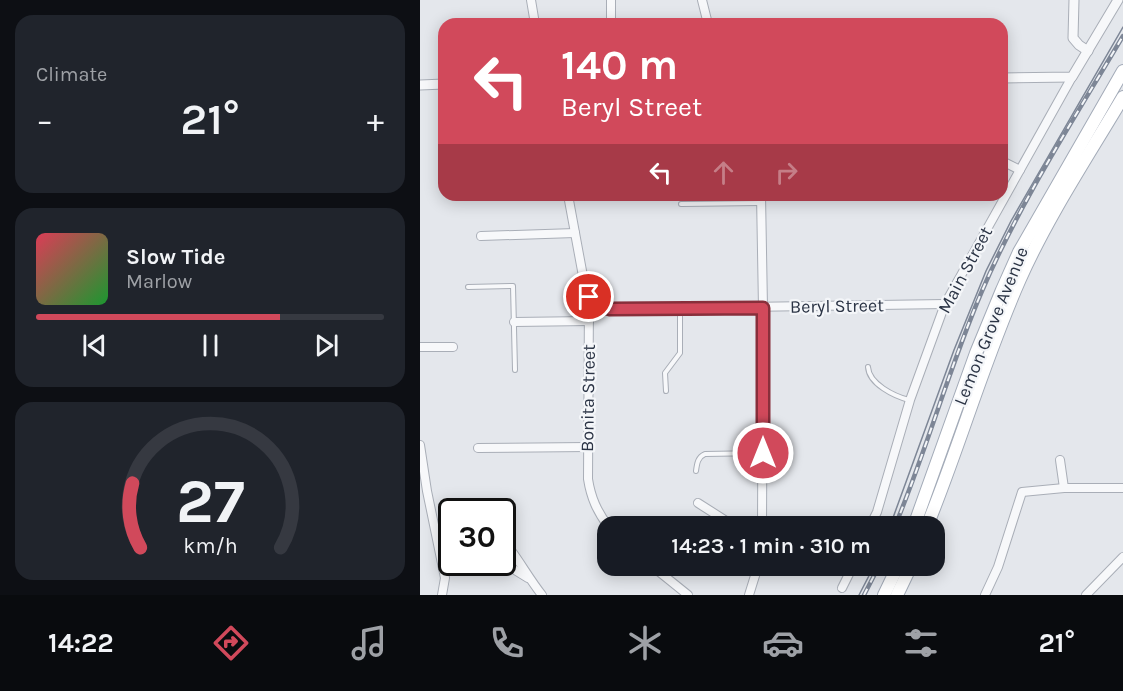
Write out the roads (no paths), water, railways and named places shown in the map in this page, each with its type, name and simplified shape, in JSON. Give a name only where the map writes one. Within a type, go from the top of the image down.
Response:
[{"type":"main road","name":"Lemon Grove Avenue","points":[[930,516],[987,326],[1019,252],[1123,71]]},
{"type":"main road","name":"Lemon Grove Avenue","points":[[918,516],[968,395],[1021,276],[1123,97]]},
{"type":"main road","points":[[884,595],[893,576]]},
{"type":"main road","points":[[897,595],[906,576]]},
{"type":"street","points":[[531,0],[534,18]]},
{"type":"street","points":[[610,18],[611,0]]},
{"type":"street","points":[[702,0],[706,18]]},
{"type":"street","points":[[1074,0],[1073,38],[1078,45],[1088,51]]},
{"type":"street","name":"Main Street","points":[[1008,191],[1118,0]]},
{"type":"street","points":[[1008,78],[1072,77]]},
{"type":"street","points":[[420,85],[438,84]]},
{"type":"street","points":[[1008,164],[1020,170]]},
{"type":"street","name":"Bonita Street","points":[[569,201],[585,287],[589,297],[588,478],[590,493],[601,516]]},
{"type":"street","points":[[761,201],[762,516]]},
{"type":"street","name":"Main Street","points":[[875,516],[910,400],[945,304],[1003,201]]},
{"type":"street","points":[[481,236],[575,233]]},
{"type":"street","name":"Beryl Street","points":[[589,297],[599,306],[610,309],[945,304]]},
{"type":"street","points":[[514,322],[589,321]]},
{"type":"street","points":[[420,348],[453,347]]},
{"type":"street","points":[[420,445],[445,578],[442,595]]},
{"type":"street","points":[[478,448],[588,447]]},
{"type":"street","points":[[1060,460],[1064,488]]},
{"type":"street","points":[[985,595],[998,567],[1022,492],[1064,488],[1123,488]]},
{"type":"street","points":[[698,503],[718,516]]},
{"type":"street","points":[[516,557],[526,570],[528,578]]},
{"type":"street","points":[[1086,595],[1123,557]]},
{"type":"street","points":[[516,571],[528,578],[542,595]]},
{"type":"street","points":[[664,576],[688,595]]},
{"type":"street","points":[[749,595],[755,576]]},
{"type":"street","points":[[841,591],[848,576]]},
{"type":"lane","points":[[681,204],[729,201]]},
{"type":"lane","points":[[468,287],[513,286],[515,370]]},
{"type":"lane","points":[[666,391],[665,373],[680,353],[680,308]]},
{"type":"lane","points":[[868,367],[868,373],[876,383],[895,396],[910,400]]},
{"type":"lane","points":[[696,471],[697,462],[705,453],[763,453]]},
{"type":"tram line","points":[[894,516],[954,350],[986,271],[1011,221],[1123,27]]},
{"type":"tram line","points":[[859,595],[869,576]]},
{"type":"railway","points":[[899,516],[970,320],[997,258],[1048,161],[1123,36]]},
{"type":"railway","points":[[864,595],[874,576]]}]
